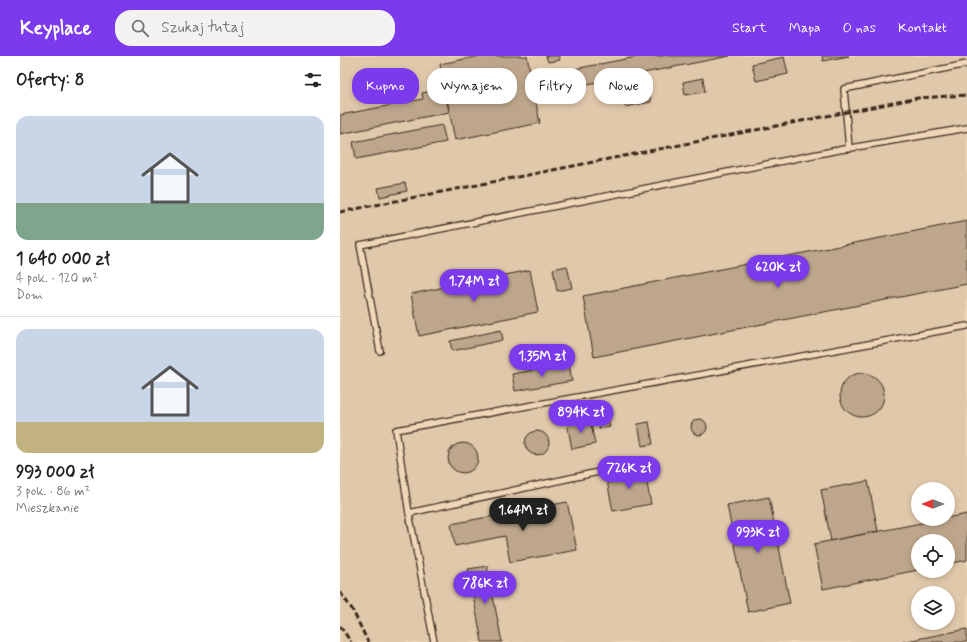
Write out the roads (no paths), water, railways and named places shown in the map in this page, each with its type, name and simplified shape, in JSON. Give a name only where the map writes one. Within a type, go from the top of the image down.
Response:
[{"type":"lane","points":[[849,149],[844,88],[967,64]]},
{"type":"lane","points":[[380,351],[360,245],[849,149],[967,128]]},
{"type":"lane","points":[[434,642],[408,513],[396,430],[967,326]]},
{"type":"lane","points":[[408,513],[640,462]]},
{"type":"railway","points":[[340,212],[918,98],[967,95]]},
{"type":"railway","points":[[340,592],[352,609],[368,642]]},
{"type":"railway","points":[[340,626],[351,642]]}]
